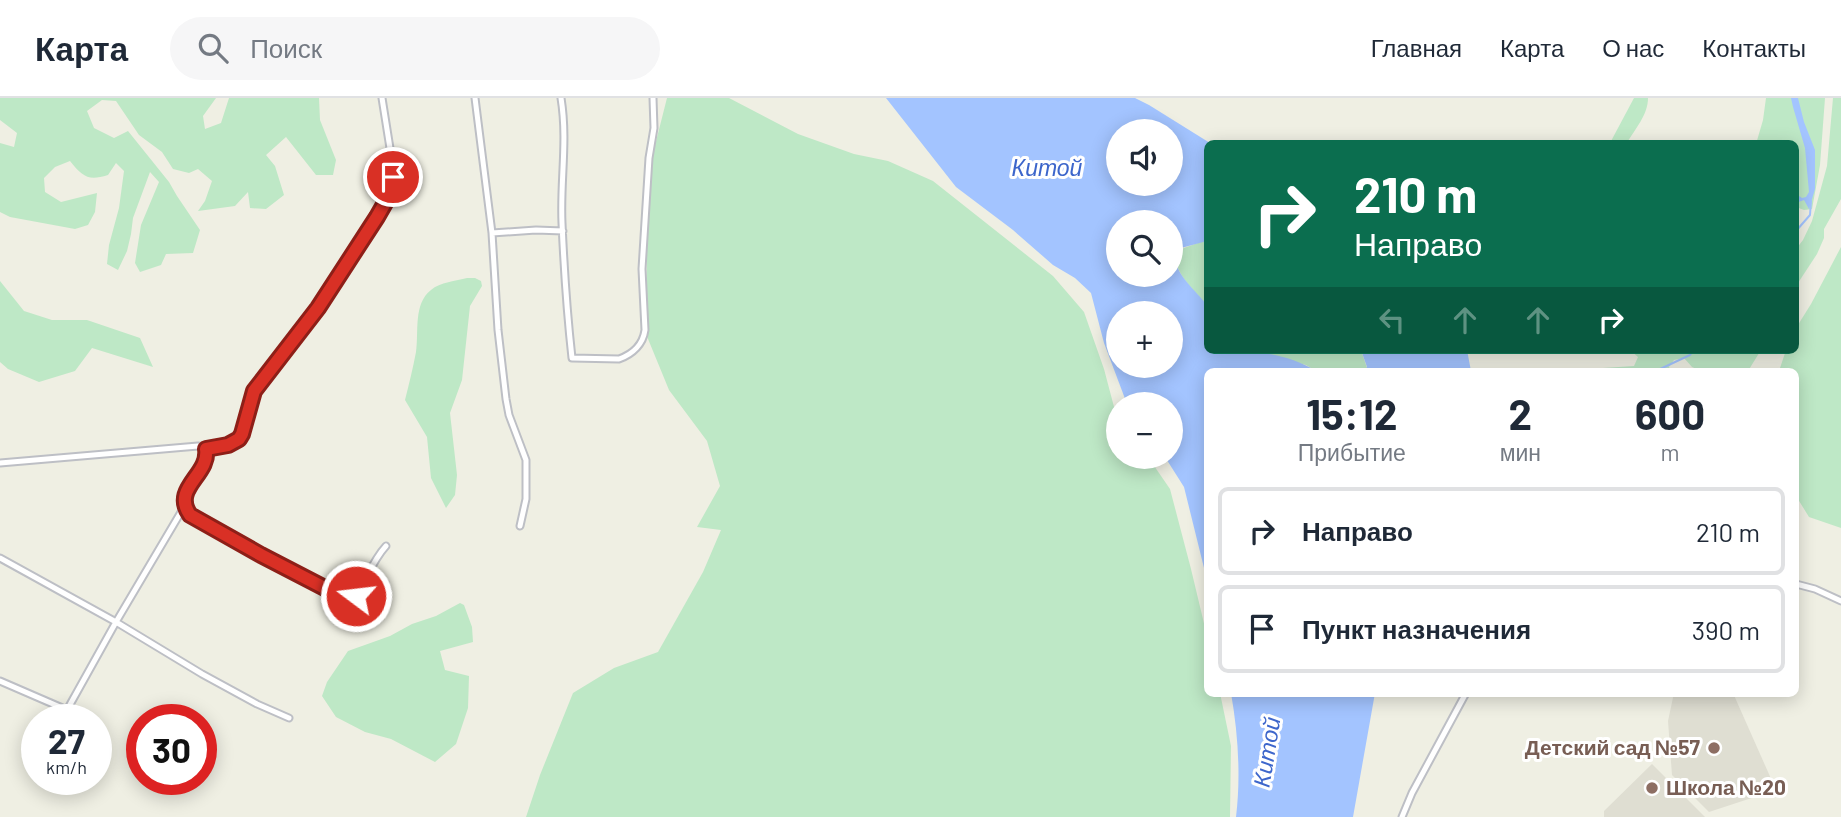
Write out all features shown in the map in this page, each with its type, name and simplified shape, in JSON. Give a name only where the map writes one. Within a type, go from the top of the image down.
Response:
[{"type":"street","points":[[0,464],[198,446],[206,449],[228,445],[239,439],[254,391],[318,308],[385,203],[391,186],[393,167],[382,98]]},
{"type":"street","points":[[475,98],[492,233],[498,330],[506,399],[509,415],[526,460],[526,499],[520,526]]},
{"type":"street","points":[[561,98],[565,150],[565,291],[572,358],[619,359],[626,357],[639,346],[645,330],[642,269],[649,158],[654,128],[653,98]]},
{"type":"street","points":[[492,233],[563,231]]},
{"type":"street","points":[[206,449],[206,459],[183,497],[184,507],[190,515],[261,555],[346,599],[356,596],[386,546]]},
{"type":"street","points":[[0,681],[67,710],[184,507]]},
{"type":"street","points":[[0,558],[116,622],[202,674],[289,718]]},
{"type":"street","points":[[1799,585],[1841,601]]},
{"type":"street","points":[[1402,817],[1412,793],[1464,697]]},
{"type":"shaded area","name":"Детский сад №57","points":[[1673,697],[1735,697],[1776,790],[1709,812],[1672,775],[1668,721]]},
{"type":"shaded area","name":"Школа №20","points":[[1652,764],[1705,817],[1604,817],[1604,811]]},
{"type":"green space","points":[[0,98],[216,98],[203,116],[205,129],[221,123],[229,98],[319,98],[320,120],[336,160],[333,175],[316,175],[286,137],[266,155],[275,166],[284,195],[266,209],[250,208],[248,192],[235,206],[198,211],[205,201],[212,181],[198,169],[189,173],[173,169],[162,152],[139,135],[116,101],[102,100],[87,111],[94,128],[114,138],[128,131],[169,182],[200,230],[193,253],[166,254],[161,265],[140,272],[135,263],[141,225],[159,182],[150,172],[133,218],[127,251],[118,270],[107,264],[124,171],[116,163],[108,175],[95,178],[82,174],[70,161],[55,167],[44,178],[45,192],[61,202],[97,193],[95,212],[88,225],[75,229],[10,217],[0,212],[0,143],[14,147],[17,133],[0,120]]},
{"type":"green space","points":[[667,98],[729,98],[798,134],[854,154],[888,161],[933,181],[1053,276],[1084,312],[1104,369],[1110,392],[1106,392],[1106,469],[1156,469],[1170,489],[1204,623],[1204,697],[1221,697],[1231,746],[1230,817],[526,817],[573,693],[614,668],[658,652],[703,572],[721,530],[697,527],[720,486],[707,441],[669,390],[646,334],[649,169]]},
{"type":"green space","points":[[1634,98],[1648,98],[1646,110],[1629,140],[1612,140]]},
{"type":"green space","points":[[1766,98],[1825,98],[1820,165],[1812,209],[1799,208],[1799,140],[1757,140]]},
{"type":"green space","points":[[1833,98],[1841,98],[1841,199],[1824,229],[1824,238],[1817,254],[1799,281],[1799,245],[1812,221],[1827,166]]},
{"type":"green space","points":[[1204,241],[1204,302],[1185,280],[1183,248]]},
{"type":"green space","points":[[1841,247],[1841,528],[1809,517],[1799,501],[1799,368],[1780,368],[1785,354],[1799,354],[1799,323]]},
{"type":"green space","points":[[467,278],[481,281],[482,286],[470,306],[462,380],[450,413],[457,475],[455,495],[446,508],[431,478],[427,437],[405,400],[416,352],[421,303],[435,287]]},
{"type":"green space","points":[[0,281],[24,311],[52,320],[87,320],[140,338],[153,367],[92,348],[75,371],[39,382],[8,369],[0,362]]},
{"type":"green space","points":[[1264,354],[1362,354],[1367,368],[1311,368]]},
{"type":"green space","points":[[1635,354],[1759,354],[1750,368],[1694,368],[1684,358],[1674,360],[1670,368],[1603,368],[1634,366],[1638,357]]},
{"type":"green space","points":[[460,603],[464,605],[472,627],[473,642],[440,651],[445,670],[469,676],[468,708],[456,744],[435,762],[391,739],[365,732],[336,717],[322,696],[327,682],[348,651],[390,636]]},
{"type":"water","name":"Китой","points":[[886,98],[1135,98],[1171,119],[1106,119],[1106,196],[1183,196],[1183,126],[1205,140],[1204,242],[1183,247],[1183,210],[1106,210],[1106,287],[1183,287],[1183,277],[1204,302],[1204,354],[1266,354],[1290,359],[1310,368],[1204,368],[1204,568],[1184,487],[1173,469],[1183,469],[1183,392],[1122,392],[1117,378],[1183,378],[1183,301],[1106,301],[1106,348],[1091,293],[1075,278],[1053,265],[1013,230],[956,187]]},
{"type":"water","points":[[1791,98],[1798,98],[1815,150],[1815,189],[1809,209],[1804,200],[1799,202],[1799,196],[1806,197],[1809,192],[1805,148]]},
{"type":"water","points":[[1362,354],[1468,354],[1470,368],[1366,368]]},
{"type":"water","name":"Китой","points":[[1232,697],[1374,697],[1353,817],[1236,817],[1238,755]]},
{"type":"waterway","points":[[1799,228],[1810,215],[1811,201]]},
{"type":"waterway","points":[[1662,368],[1691,354]]},
{"type":"place","name":"Детский сад №57","points":[[1714,748]]},
{"type":"place","name":"Школа №20","points":[[1652,788]]},
{"type":"route","points":[[356,596],[346,599],[190,515],[184,507],[183,497],[206,459],[206,449],[228,445],[239,439],[254,391],[321,303],[377,217],[385,203],[393,177]]}]
